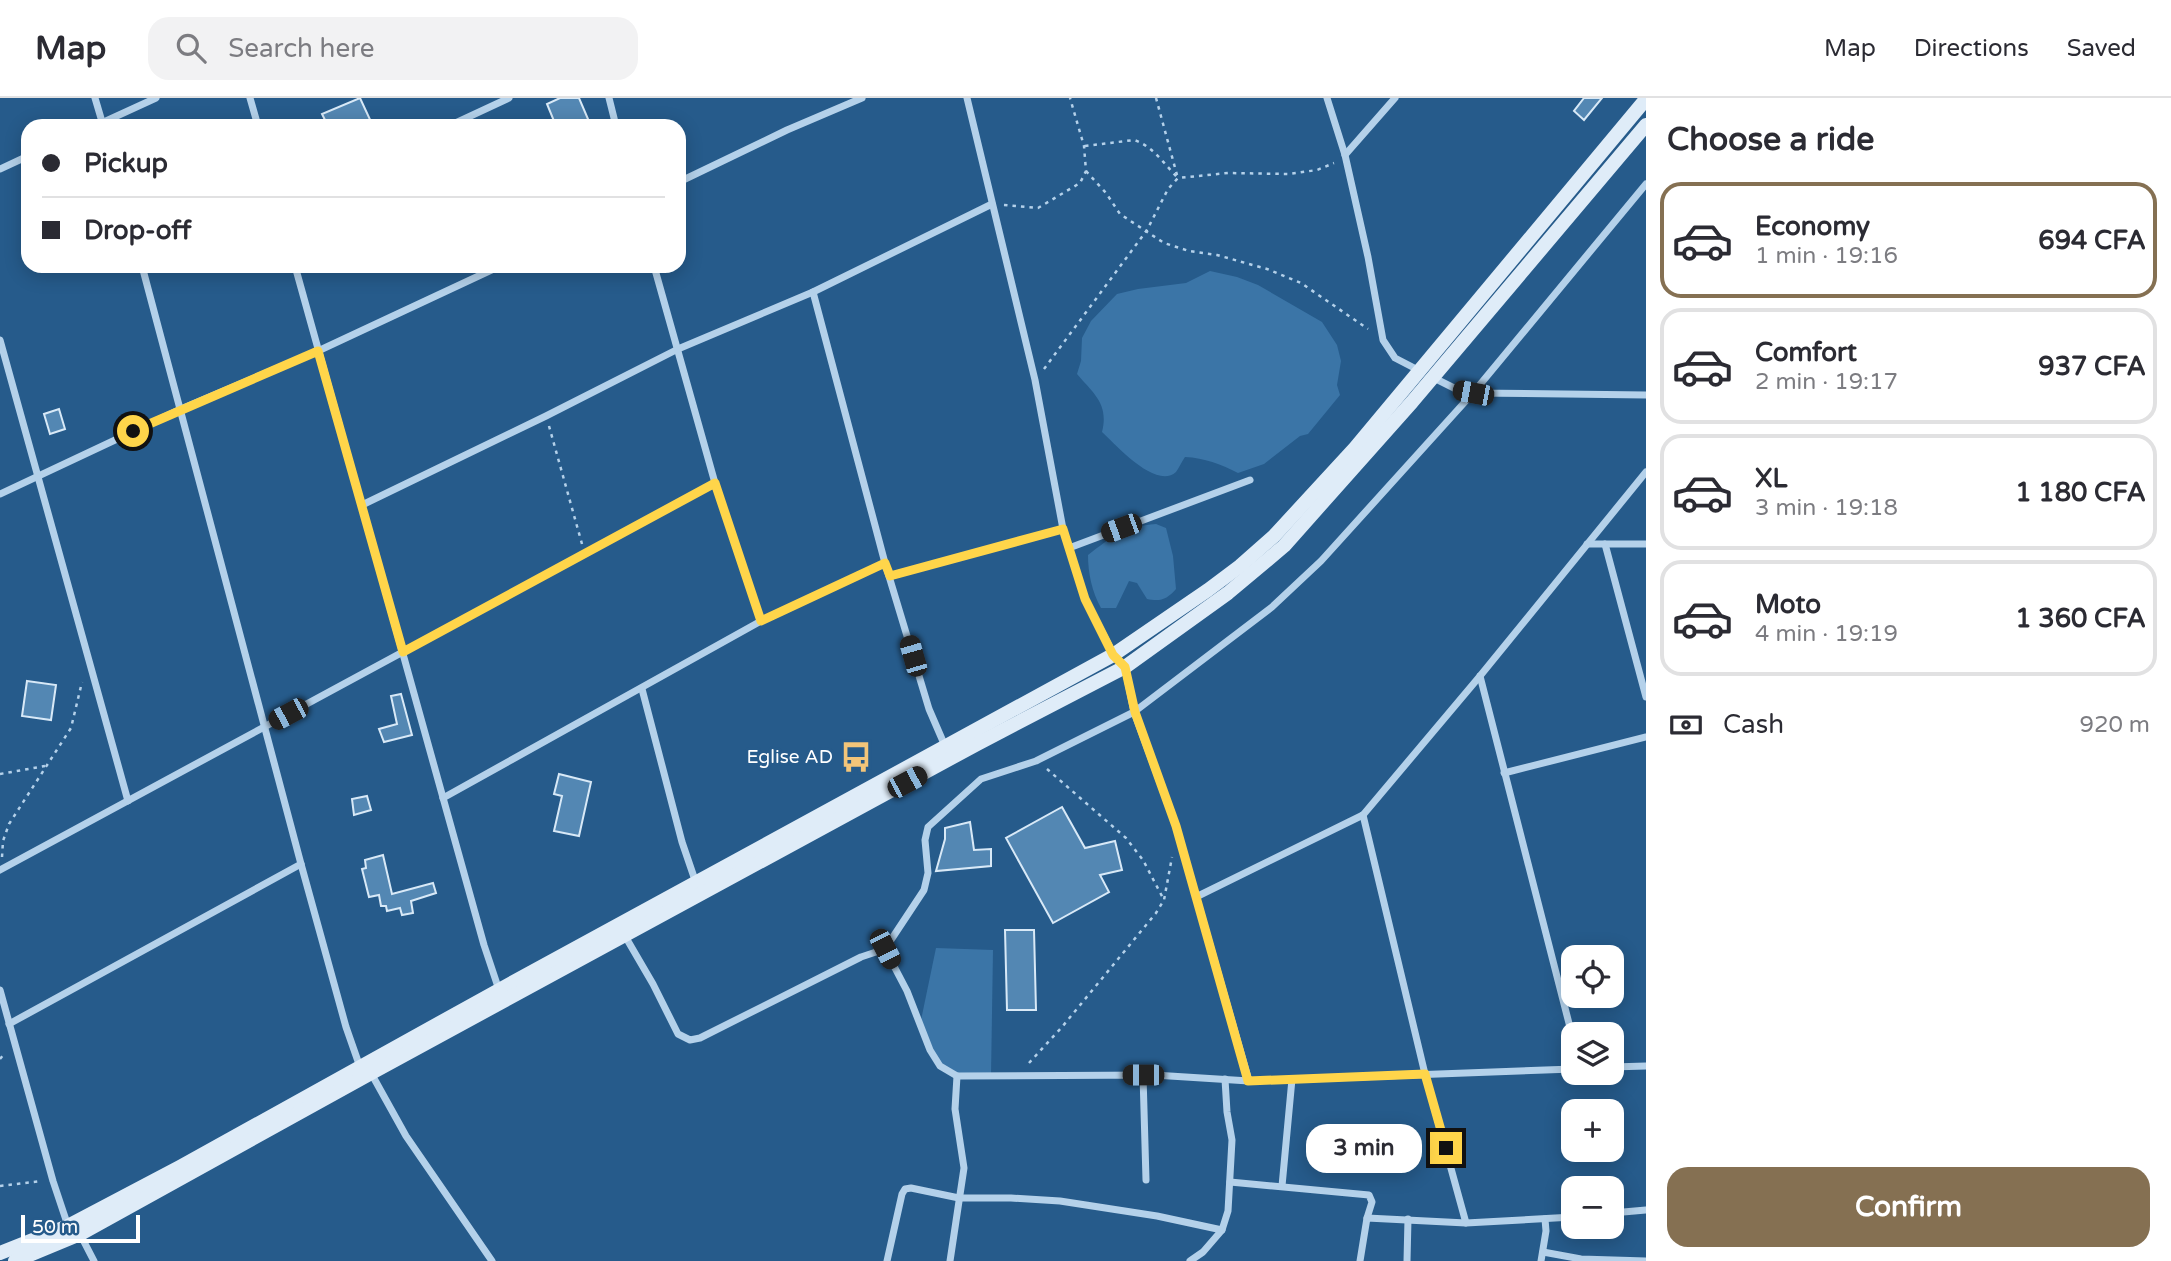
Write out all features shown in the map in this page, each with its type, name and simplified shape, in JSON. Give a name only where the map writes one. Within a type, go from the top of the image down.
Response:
[{"type":"street","points":[[95,98],[99,119]]},
{"type":"street","points":[[112,119],[156,98]]},
{"type":"street","points":[[250,98],[256,119]]},
{"type":"street","points":[[464,119],[509,98]]},
{"type":"street","points":[[609,98],[614,119]]},
{"type":"street","points":[[686,179],[787,130],[862,98]]},
{"type":"street","points":[[967,98],[1035,380],[1063,529],[1085,599],[1113,655],[1125,667],[1135,712],[1176,826],[1248,1081]]},
{"type":"street","points":[[1327,98],[1346,155],[1383,340],[1395,358],[1458,390],[1473,393],[1646,395]]},
{"type":"street","points":[[1346,155],[1395,98]]},
{"type":"street","points":[[365,1071],[499,990],[1113,655],[1230,574],[1274,536],[1355,448],[1646,99]]},
{"type":"street","points":[[15,1261],[74,1230],[180,1167],[625,936],[977,744],[1125,667],[1228,593],[1284,545],[1433,377],[1646,125]]},
{"type":"street","points":[[0,169],[21,159]]},
{"type":"street","points":[[625,936],[678,1034],[691,1040],[700,1038],[861,957],[885,949],[924,890],[928,873],[925,840],[928,827],[981,779],[1036,761],[1135,712],[1272,607],[1321,561],[1473,393],[1646,184]]},
{"type":"street","points":[[362,505],[678,349],[813,292],[992,204]]},
{"type":"street","points":[[144,273],[346,1027],[365,1071],[490,1260]]},
{"type":"street","points":[[297,273],[499,990]]},
{"type":"street","points":[[0,494],[181,409],[318,351],[485,273]]},
{"type":"street","points":[[656,273],[715,483],[761,621]]},
{"type":"street","points":[[813,292],[885,563],[929,709],[945,747]]},
{"type":"street","points":[[0,340],[128,801]]},
{"type":"street","points":[[1196,897],[1363,815],[1646,471]]},
{"type":"street","points":[[1069,548],[1250,480]]},
{"type":"street","points":[[0,870],[715,483]]},
{"type":"street","points":[[890,576],[1063,529]]},
{"type":"street","points":[[1587,544],[1646,544]]},
{"type":"street","points":[[1605,544],[1646,697]]},
{"type":"street","points":[[443,798],[761,621],[885,563]]},
{"type":"street","points":[[1480,676],[1568,1022]]},
{"type":"street","points":[[642,689],[682,842],[696,883]]},
{"type":"street","points":[[1504,773],[1646,737]]},
{"type":"street","points":[[1363,815],[1425,1074],[1466,1223]]},
{"type":"street","points":[[9,1024],[301,864]]},
{"type":"street","points":[[885,949],[930,1050],[940,1066],[957,1076],[1143,1075],[1248,1081],[1561,1069]]},
{"type":"street","points":[[0,990],[53,1181],[74,1230],[94,1261]]},
{"type":"street","points":[[1624,1067],[1646,1066]]},
{"type":"street","points":[[1143,1075],[1146,1180]]},
{"type":"street","points":[[950,1261],[964,1168],[955,1109],[957,1076]]},
{"type":"street","points":[[1282,1186],[1292,1079]]},
{"type":"street","points":[[1191,1261],[1203,1252],[1222,1230],[1228,1211],[1232,1140],[1225,1080]]},
{"type":"street","points":[[1230,1182],[1369,1195],[1372,1202],[1360,1261]]},
{"type":"street","points":[[887,1261],[902,1194],[905,1189],[911,1188],[959,1198],[1060,1201],[1157,1216],[1222,1230]]},
{"type":"street","points":[[1624,1212],[1646,1210]]},
{"type":"street","points":[[1367,1218],[1466,1223],[1561,1218]]},
{"type":"street","points":[[1408,1219],[1408,1261]]},
{"type":"street","points":[[1541,1261],[1546,1231],[1545,1219]]},
{"type":"street","points":[[0,1253],[74,1230]]},
{"type":"street","points":[[1362,1252],[1365,1261]]},
{"type":"street","points":[[1543,1252],[1581,1259],[1646,1261]]},
{"type":"path","points":[[992,204],[1038,208],[1080,183],[1086,171],[1084,146],[1070,98]]},
{"type":"path","points":[[1156,98],[1178,178]]},
{"type":"path","points":[[1084,146],[1133,139],[1149,146],[1178,178]]},
{"type":"path","points":[[1035,380],[1147,230],[1168,189],[1178,178],[1228,173],[1289,174],[1332,165],[1346,155]]},
{"type":"path","points":[[1086,171],[1106,193],[1119,214],[1164,243],[1267,269],[1301,283],[1383,340]]},
{"type":"path","points":[[546,416],[584,554]]},
{"type":"path","points":[[0,870],[3,841],[9,824],[71,728],[87,655]]},
{"type":"path","points":[[1036,761],[1057,776],[1126,838],[1143,860],[1164,900]]},
{"type":"path","points":[[0,774],[46,766]]},
{"type":"path","points":[[1008,1076],[1035,1059],[1156,913],[1164,900],[1172,851]]},
{"type":"path","points":[[0,1186],[53,1181]]},
{"type":"shaded area","points":[[1210,271],[1258,285],[1322,322],[1337,345],[1341,361],[1337,385],[1340,395],[1308,434],[1300,436],[1264,464],[1238,473],[1212,462],[1185,457],[1176,472],[1168,476],[1158,475],[1137,464],[1102,432],[1102,407],[1077,374],[1081,361],[1082,338],[1091,321],[1117,294],[1186,283]]},
{"type":"shaded area","points":[[1156,524],[1166,528],[1173,556],[1176,589],[1163,599],[1152,600],[1147,599],[1137,583],[1129,581],[1116,608],[1101,608],[1091,582],[1088,555],[1119,534],[1136,527]]},
{"type":"shaded area","points":[[936,948],[993,950],[991,1076],[957,1076],[940,1066],[920,1025]]},
{"type":"building","points":[[360,98],[370,119],[324,119],[322,114]]},
{"type":"building","points":[[560,98],[579,98],[588,119],[553,119],[547,104]]},
{"type":"building","points":[[1584,98],[1602,98],[1584,120],[1574,111]]},
{"type":"building","points":[[59,409],[65,429],[50,434],[44,414]]},
{"type":"building","points":[[27,681],[56,685],[51,720],[22,716]]},
{"type":"building","points":[[401,694],[412,735],[384,742],[379,729],[397,724],[391,696]]},
{"type":"building","points":[[559,774],[591,782],[579,836],[554,831],[562,796],[554,794]]},
{"type":"building","points":[[367,796],[371,810],[354,815],[352,799]]},
{"type":"building","points":[[1062,807],[1085,848],[1115,841],[1122,870],[1100,875],[1109,892],[1053,923],[1006,838]]},
{"type":"building","points":[[970,822],[974,850],[991,849],[991,866],[936,871],[945,839],[945,828]]},
{"type":"building","points":[[383,855],[392,894],[433,883],[436,893],[411,901],[413,913],[402,915],[400,908],[387,911],[386,906],[381,906],[379,895],[369,897],[362,869],[366,868],[365,860]]},
{"type":"building","points":[[1005,930],[1034,930],[1036,1010],[1007,1010]]},
{"type":"place","name":"Eglise AD","points":[[856,757]]},
{"type":"route","points":[[133,431],[318,351],[403,652],[715,483],[761,621],[885,563],[890,576],[1063,529],[1085,599],[1113,655],[1125,667],[1135,712],[1176,826],[1248,1081],[1425,1074],[1446,1148]]}]
